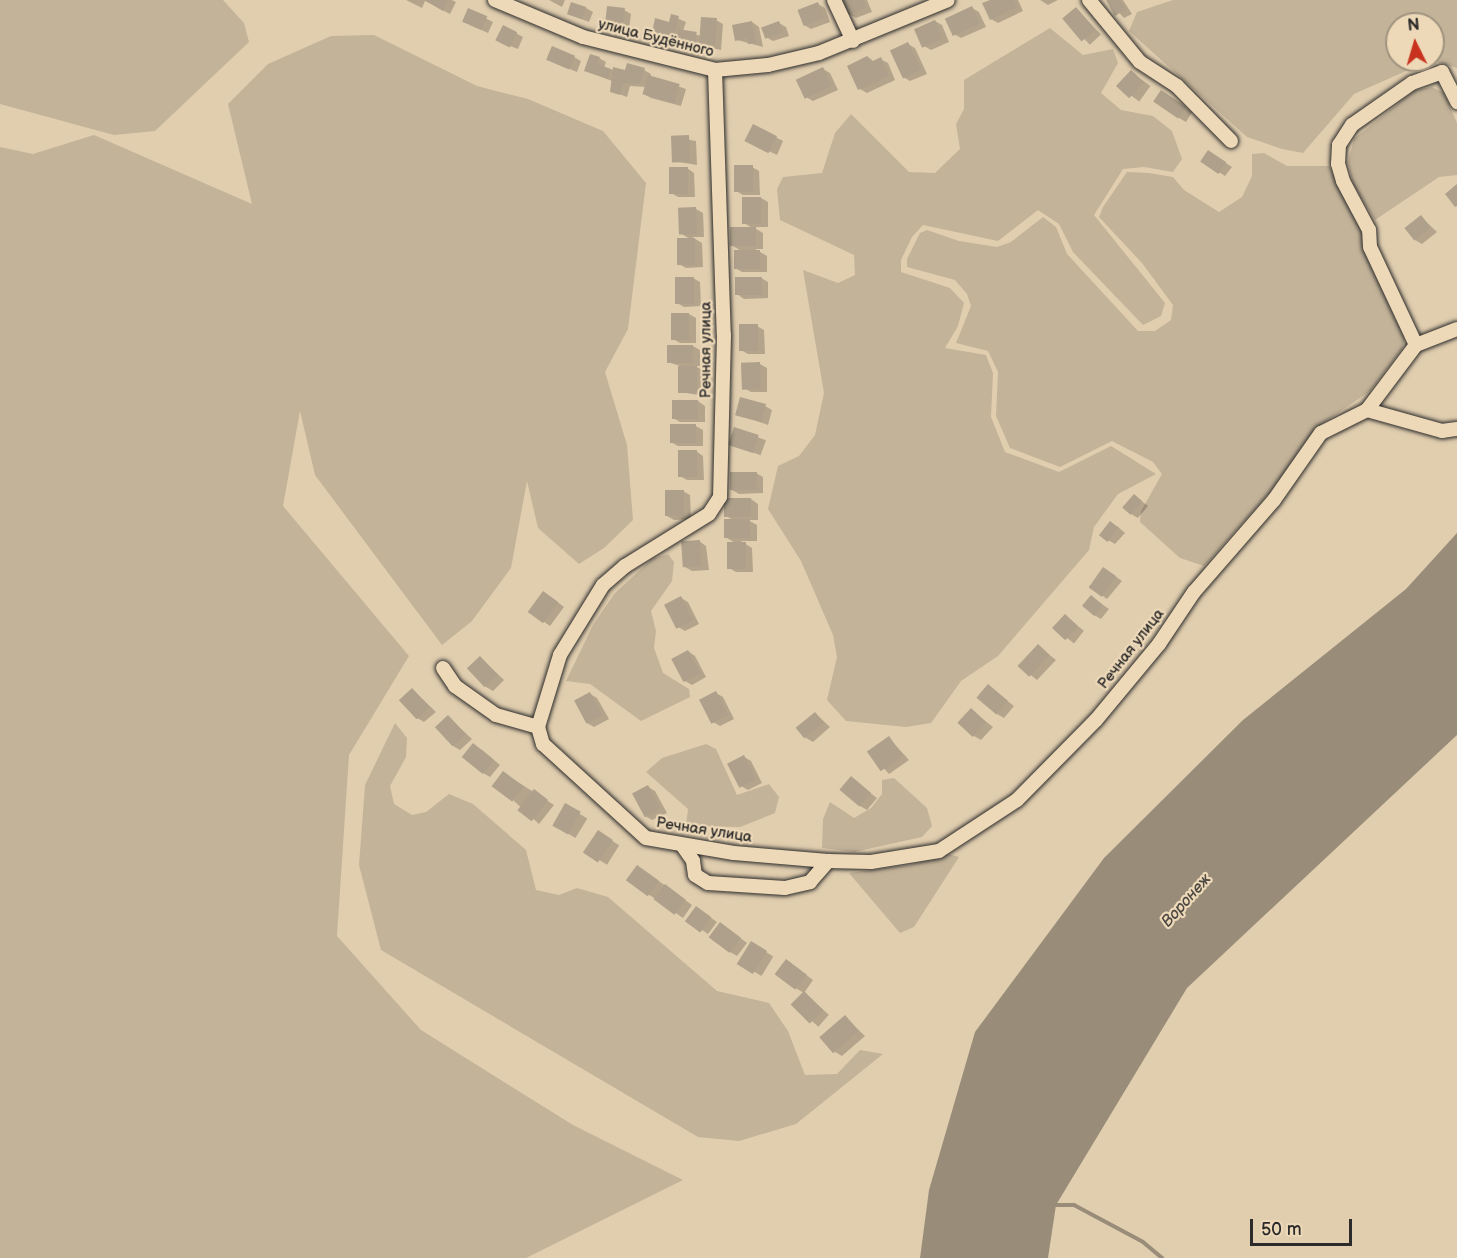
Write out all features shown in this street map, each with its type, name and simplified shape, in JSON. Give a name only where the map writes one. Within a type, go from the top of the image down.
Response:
[{"type":"street","name":"улица Будённого","points":[[495,0],[583,36],[715,70],[799,59],[853,41],[948,0]]},
{"type":"street","points":[[834,0],[853,41]]},
{"type":"street","points":[[1089,0],[1140,62],[1177,86],[1231,141]]},
{"type":"street","name":"Речная улица","points":[[715,70],[724,335],[720,497],[709,514],[625,566],[603,585],[560,655],[538,727],[543,744],[646,838],[682,845],[828,861],[871,862],[939,850],[1017,800],[1096,720],[1152,653],[1194,592],[1274,500],[1321,434],[1367,410]]},
{"type":"street","points":[[1416,345],[1370,247],[1369,230],[1343,181],[1338,164],[1340,145],[1352,125],[1412,83],[1442,72],[1457,102]]},
{"type":"street","points":[[1457,329],[1416,345],[1367,410],[1442,431],[1457,429]]},
{"type":"street","points":[[443,668],[455,686],[496,715],[538,727]]},
{"type":"street","points":[[682,845],[693,861],[695,875],[708,883],[785,888],[810,882],[828,861]]},
{"type":"shaded area","points":[[0,0],[223,0],[244,23],[249,42],[155,131],[114,135],[0,104]]},
{"type":"shaded area","points":[[1173,0],[1457,0],[1457,68],[1445,64],[1445,12],[1385,12],[1385,72],[1404,72],[1354,94],[1303,153],[1282,149],[1247,137],[1129,31],[1137,12]]},
{"type":"shaded area","points":[[1050,28],[1083,55],[1113,49],[1118,63],[1101,93],[1121,110],[1153,116],[1172,131],[1182,159],[1173,172],[1144,167],[1123,169],[1094,215],[1165,303],[1161,316],[1143,325],[1073,252],[1059,224],[1038,210],[998,241],[923,225],[912,237],[901,260],[901,272],[950,288],[964,303],[958,326],[945,348],[986,355],[993,373],[991,417],[1005,452],[1059,472],[1111,446],[1156,474],[1118,494],[1094,527],[1089,550],[998,656],[961,681],[931,723],[906,727],[846,721],[827,700],[837,657],[833,635],[801,561],[768,509],[778,466],[799,456],[815,435],[824,393],[803,270],[838,283],[855,275],[854,255],[780,220],[777,189],[783,177],[822,173],[835,133],[851,114],[909,172],[935,173],[960,149],[956,124],[964,109],[964,80]]},
{"type":"shaded area","points":[[374,35],[477,86],[528,99],[603,131],[646,183],[628,329],[605,372],[627,445],[633,520],[604,548],[579,564],[538,528],[527,481],[511,568],[472,621],[442,645],[315,475],[300,411],[283,506],[409,656],[349,755],[337,936],[421,1030],[573,1125],[683,1180],[526,1258],[0,1258],[0,147],[33,154],[94,135],[252,204],[228,104],[268,64],[331,36]]},
{"type":"shaded area","points":[[1432,87],[1444,93],[1457,123],[1457,175],[1439,177],[1375,220],[1353,184],[1348,162],[1354,139],[1415,90]]},
{"type":"shaded area","points":[[1264,153],[1287,166],[1329,166],[1364,232],[1364,251],[1405,336],[1402,349],[1370,391],[1316,428],[1271,491],[1204,566],[1180,558],[1140,522],[1141,511],[1162,474],[1153,462],[1112,441],[1060,467],[1010,448],[996,416],[998,372],[988,351],[956,343],[971,306],[967,294],[955,280],[907,267],[907,259],[920,233],[927,230],[959,241],[997,247],[1011,242],[1043,217],[1056,227],[1067,254],[1138,331],[1155,331],[1171,320],[1173,305],[1142,263],[1099,217],[1103,207],[1127,172],[1173,177],[1184,190],[1219,212],[1242,197],[1252,176],[1252,154]]},
{"type":"shaded area","points":[[668,554],[674,562],[672,581],[651,611],[656,631],[654,648],[663,673],[689,689],[690,697],[641,721],[590,684],[566,681],[593,625],[615,593],[652,559]]},
{"type":"shaded area","points":[[395,723],[407,738],[406,757],[390,786],[394,804],[412,815],[426,812],[449,794],[473,804],[526,850],[536,890],[559,895],[577,888],[608,897],[717,991],[769,1003],[788,1031],[805,1075],[837,1074],[860,1050],[883,1054],[796,1124],[739,1141],[698,1137],[381,950],[359,865],[365,785]]},
{"type":"shaded area","points":[[706,744],[716,749],[737,795],[769,784],[779,797],[775,813],[740,827],[686,826],[688,809],[646,772],[662,758]]},
{"type":"shaded area","points":[[894,778],[927,808],[932,826],[922,837],[854,852],[822,848],[823,819],[830,802],[854,818],[871,808],[882,794],[882,780]]},
{"type":"shaded area","points":[[948,854],[959,857],[914,927],[900,933],[849,873],[909,865]]},
{"type":"water","name":"Воронеж","points":[[1457,533],[1457,735],[1187,988],[1056,1205],[1048,1258],[920,1258],[929,1190],[975,1032],[1104,858],[1243,720],[1406,589]]},
{"type":"building","points":[[425,0],[448,0],[443,11]]},
{"type":"building","points":[[841,0],[863,0],[866,8],[847,15]]},
{"type":"building","points":[[990,0],[1014,0],[1017,7],[990,20],[982,3]]},
{"type":"building","points":[[1106,0],[1120,0],[1126,9],[1115,16]]},
{"type":"building","points":[[571,2],[586,7],[582,19],[567,14]]},
{"type":"building","points":[[818,2],[824,18],[804,26],[797,10]]},
{"type":"building","points":[[607,6],[625,8],[623,27],[605,25]]},
{"type":"building","points":[[972,6],[980,23],[953,36],[945,19]]},
{"type":"building","points":[[1076,7],[1095,30],[1081,42],[1062,19]]},
{"type":"building","points":[[468,8],[487,16],[481,30],[462,22]]},
{"type":"building","points":[[671,14],[679,16],[672,46],[663,43],[665,36],[652,33],[655,18],[669,22]]},
{"type":"building","points":[[701,17],[717,18],[715,46],[699,45]]},
{"type":"building","points":[[935,20],[943,38],[922,48],[914,29]]},
{"type":"building","points":[[752,21],[756,43],[748,44],[747,38],[735,41],[732,25]]},
{"type":"building","points":[[779,21],[783,32],[765,39],[761,27]]},
{"type":"building","points":[[503,25],[517,32],[510,47],[495,40]]},
{"type":"building","points":[[678,29],[697,32],[695,43],[676,40]]},
{"type":"building","points":[[908,42],[921,70],[903,79],[890,50]]},
{"type":"building","points":[[552,46],[575,56],[569,70],[546,60]]},
{"type":"building","points":[[590,54],[600,57],[597,64],[611,69],[608,79],[584,71]]},
{"type":"building","points":[[867,56],[873,61],[881,57],[889,76],[858,90],[847,66]]},
{"type":"building","points":[[627,63],[645,68],[640,84],[623,83],[620,95],[610,92],[613,67],[625,70]]},
{"type":"building","points":[[823,67],[832,86],[805,99],[796,80]]},
{"type":"building","points":[[1131,70],[1144,82],[1129,98],[1116,86]]},
{"type":"building","points":[[648,75],[680,84],[674,103],[642,94]]},
{"type":"building","points":[[1161,90],[1186,107],[1178,118],[1153,102]]},
{"type":"building","points":[[753,124],[777,136],[768,153],[744,141]]},
{"type":"building","points":[[689,135],[690,162],[672,163],[671,136]]},
{"type":"building","points":[[1208,150],[1226,162],[1218,174],[1200,162]]},
{"type":"building","points":[[734,165],[753,165],[753,192],[734,192]]},
{"type":"building","points":[[669,167],[688,167],[688,194],[669,194]]},
{"type":"building","points":[[1457,184],[1457,206],[1455,207],[1445,194]]},
{"type":"building","points":[[742,197],[761,197],[761,224],[742,224]]},
{"type":"building","points":[[696,207],[697,234],[679,235],[678,208]]},
{"type":"building","points":[[1421,215],[1431,228],[1414,241],[1404,228]]},
{"type":"building","points":[[730,227],[756,227],[756,246],[730,246]]},
{"type":"building","points":[[677,238],[695,238],[695,265],[677,265]]},
{"type":"building","points":[[734,250],[760,250],[760,269],[734,269]]},
{"type":"building","points":[[675,277],[694,277],[694,304],[675,304]]},
{"type":"building","points":[[735,277],[762,277],[762,295],[735,295]]},
{"type":"building","points":[[671,313],[689,313],[689,340],[671,340]]},
{"type":"building","points":[[739,324],[758,324],[758,351],[739,351]]},
{"type":"building","points":[[667,345],[693,345],[693,363],[667,363]]},
{"type":"building","points":[[760,362],[761,389],[742,390],[741,363]]},
{"type":"building","points":[[678,366],[697,366],[697,393],[678,393]]},
{"type":"building","points":[[740,397],[766,404],[761,422],[735,415]]},
{"type":"building","points":[[672,400],[698,400],[698,419],[672,419]]},
{"type":"building","points":[[670,424],[696,424],[696,443],[670,443]]},
{"type":"building","points":[[734,427],[759,435],[753,453],[728,445]]},
{"type":"building","points":[[678,450],[697,450],[697,477],[678,477]]},
{"type":"building","points":[[730,472],[757,472],[757,490],[730,490]]},
{"type":"building","points":[[665,490],[684,490],[684,516],[665,516]]},
{"type":"building","points":[[1134,494],[1142,501],[1130,515],[1122,508]]},
{"type":"building","points":[[724,498],[751,498],[751,517],[724,517]]},
{"type":"building","points":[[724,519],[750,519],[750,538],[724,538]]},
{"type":"building","points":[[1110,521],[1119,528],[1108,542],[1099,535]]},
{"type":"building","points":[[700,540],[702,566],[683,567],[681,541]]},
{"type":"building","points":[[727,542],[746,542],[746,569],[727,569]]},
{"type":"building","points":[[1103,567],[1116,576],[1102,597],[1089,587]]},
{"type":"building","points":[[543,591],[558,602],[543,623],[528,612]]},
{"type":"building","points":[[1091,595],[1103,605],[1094,616],[1082,606]]},
{"type":"building","points":[[681,596],[693,620],[676,629],[664,605]]},
{"type":"building","points":[[1065,614],[1078,626],[1065,640],[1052,628]]},
{"type":"building","points":[[1038,644],[1050,655],[1029,677],[1018,666]]},
{"type":"building","points":[[688,650],[700,673],[683,682],[671,659]]},
{"type":"building","points":[[480,656],[498,675],[485,687],[467,668]]},
{"type":"building","points":[[988,684],[1008,701],[996,715],[976,698]]},
{"type":"building","points":[[412,688],[430,707],[417,719],[399,700]]},
{"type":"building","points":[[716,691],[728,715],[711,724],[699,700]]},
{"type":"building","points":[[590,692],[602,715],[586,723],[574,700]]},
{"type":"building","points":[[971,708],[986,722],[973,737],[957,723]]},
{"type":"building","points":[[815,712],[824,723],[804,739],[796,728]]},
{"type":"building","points":[[448,715],[466,734],[453,746],[435,727]]},
{"type":"building","points":[[889,736],[903,756],[881,771],[867,751]]},
{"type":"building","points":[[473,743],[494,760],[483,774],[462,757]]},
{"type":"building","points":[[744,755],[756,779],[739,788],[727,764]]},
{"type":"building","points":[[503,771],[524,787],[512,802],[492,786]]},
{"type":"building","points":[[851,776],[871,793],[859,807],[839,790]]},
{"type":"building","points":[[648,785],[661,809],[645,817],[632,793]]},
{"type":"building","points":[[534,789],[548,800],[532,821],[517,810]]},
{"type":"building","points":[[565,803],[581,812],[568,834],[552,826]]},
{"type":"building","points":[[598,830],[613,840],[598,862],[583,852]]},
{"type":"building","points":[[637,865],[659,881],[648,896],[626,880]]},
{"type":"building","points":[[665,884],[686,900],[674,915],[654,899]]},
{"type":"building","points":[[696,906],[711,917],[700,933],[685,921]]},
{"type":"building","points":[[720,922],[741,938],[729,953],[709,937]]},
{"type":"building","points":[[751,941],[767,951],[753,974],[737,964]]},
{"type":"building","points":[[786,959],[807,975],[795,990],[775,974]]},
{"type":"building","points":[[804,991],[823,1010],[810,1024],[791,1004]]},
{"type":"building","points":[[845,1015],[859,1031],[833,1053],[819,1037]]},
{"type":"waterway","points":[[1056,1205],[1074,1205],[1143,1242],[1162,1258]]}]
